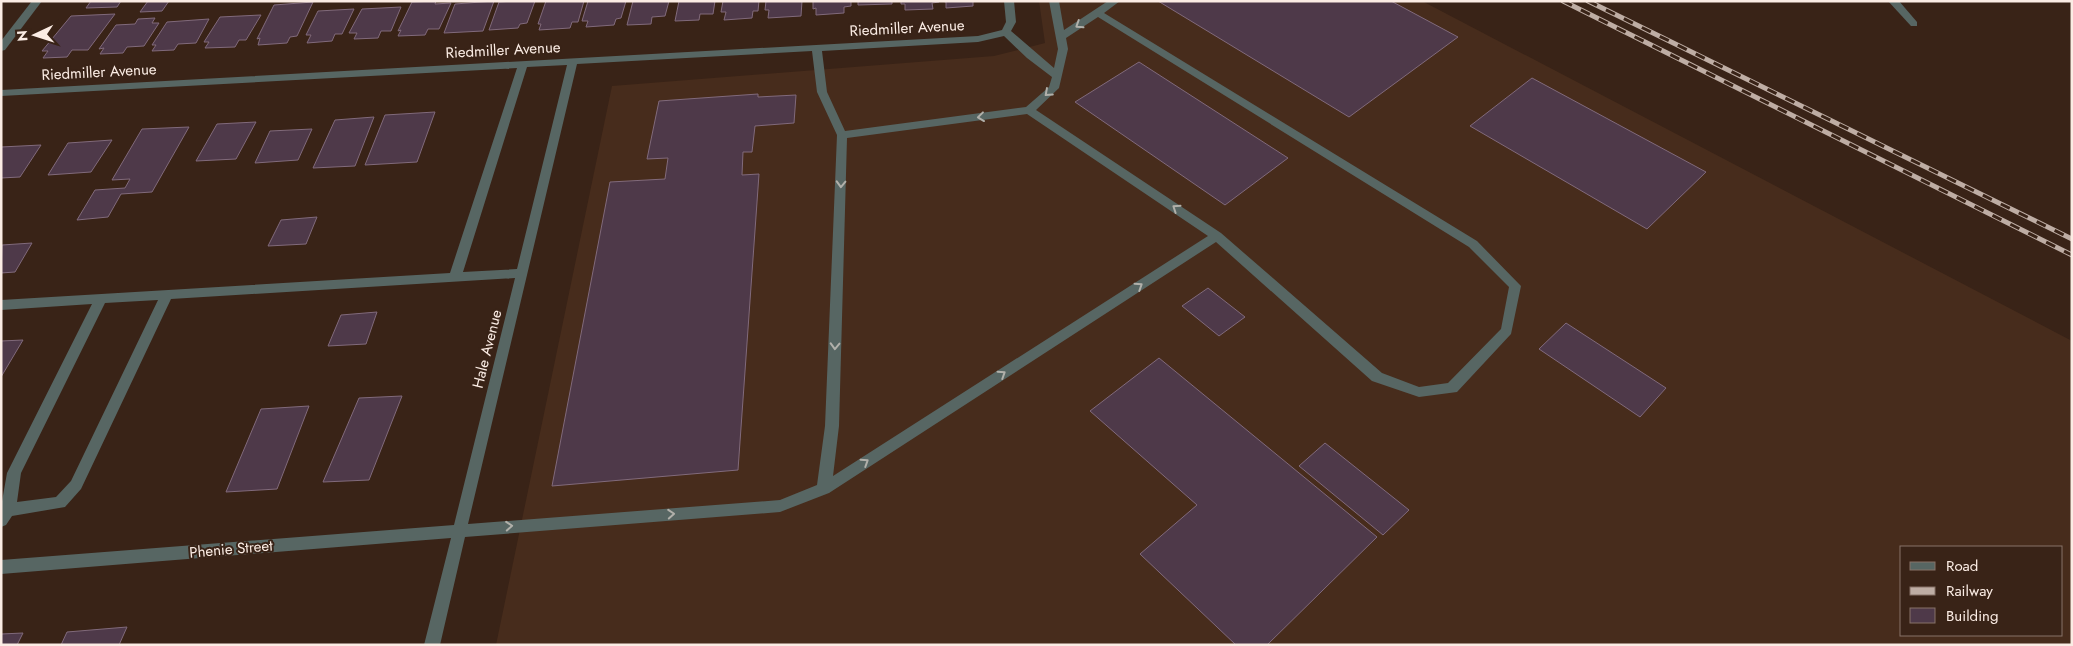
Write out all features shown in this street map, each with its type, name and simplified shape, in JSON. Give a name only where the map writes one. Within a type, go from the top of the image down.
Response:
[{"type":"street","points":[[1,48],[37,1]]},
{"type":"street","points":[[1010,1],[1011,22],[1006,32],[1031,56],[1057,76]]},
{"type":"street","points":[[842,135],[1029,110],[1054,88],[1057,76],[1063,49],[1054,1]]},
{"type":"street","points":[[1061,37],[1115,1]]},
{"type":"street","points":[[1893,1],[1914,24]]},
{"type":"street","points":[[1029,110],[1217,236],[1377,377],[1419,392],[1452,388],[1507,331],[1515,286],[1473,244],[1098,12]]},
{"type":"street","name":"Riedmiller Avenue","points":[[1,93],[978,39],[1006,32]]},
{"type":"street","points":[[816,48],[822,92],[842,135],[832,426],[824,489]]},
{"type":"street","name":"Hale Avenue","points":[[432,645],[573,61]]},
{"type":"street","points":[[455,277],[523,64]]},
{"type":"street","name":"Phenie Street","points":[[1,567],[780,506],[824,489],[1217,236]]},
{"type":"street","points":[[1,305],[522,273]]},
{"type":"street","points":[[102,299],[14,472],[4,516],[60,503],[76,486],[167,295]]},
{"type":"shaded area","points":[[1039,1],[1422,1],[2072,341],[2072,645],[496,645],[612,86],[994,56],[1045,43]]},
{"type":"building","points":[[91,1],[121,1],[117,7],[86,8]]},
{"type":"building","points":[[148,1],[169,1],[162,11],[140,12]]},
{"type":"building","points":[[436,1],[435,4],[451,3],[439,29],[428,29],[425,35],[398,36],[401,30],[398,31],[412,2]]},
{"type":"building","points":[[494,1],[483,31],[444,33],[455,4]]},
{"type":"building","points":[[535,1],[527,23],[520,24],[518,28],[489,30],[499,2]]},
{"type":"building","points":[[546,1],[584,1],[578,22],[572,22],[570,28],[539,30],[541,24],[538,24]]},
{"type":"building","points":[[588,1],[626,1],[621,18],[616,19],[614,25],[586,27],[588,21],[582,21]]},
{"type":"building","points":[[633,1],[669,1],[665,16],[652,17],[651,24],[627,25]]},
{"type":"building","points":[[679,1],[715,1],[713,14],[700,14],[699,20],[675,21]]},
{"type":"building","points":[[723,1],[759,1],[758,11],[753,11],[752,18],[724,20],[726,12],[721,12]]},
{"type":"building","points":[[766,1],[802,1],[801,16],[768,18],[769,10],[765,10]]},
{"type":"building","points":[[813,1],[851,1],[851,6],[844,7],[844,13],[816,15],[816,8],[813,9]]},
{"type":"building","points":[[858,1],[892,1],[892,4],[858,5]]},
{"type":"building","points":[[901,1],[939,2],[932,3],[933,9],[905,10],[905,4],[901,4]]},
{"type":"building","points":[[942,1],[973,1],[973,6],[946,8],[946,2]]},
{"type":"building","points":[[1158,1],[1391,1],[1458,37],[1349,117]]},
{"type":"building","points":[[313,2],[297,36],[290,37],[287,43],[258,45],[260,38],[257,39],[274,5]]},
{"type":"building","points":[[401,7],[391,31],[381,31],[378,38],[354,39],[357,33],[349,33],[362,9]]},
{"type":"building","points":[[354,9],[342,34],[335,34],[332,41],[307,43],[311,35],[306,35],[318,11]]},
{"type":"building","points":[[115,14],[88,50],[72,50],[67,57],[43,58],[48,51],[42,51],[71,16]]},
{"type":"building","points":[[261,15],[246,40],[239,40],[235,47],[205,48],[209,42],[204,42],[220,17]]},
{"type":"building","points":[[155,18],[152,23],[159,23],[144,46],[127,47],[123,53],[100,54],[104,48],[99,49],[116,25],[135,24],[138,19]]},
{"type":"building","points":[[209,19],[196,43],[178,44],[174,50],[152,51],[156,45],[152,45],[167,22]]},
{"type":"building","points":[[1139,62],[1288,158],[1225,205],[1075,102]]},
{"type":"building","points":[[1532,78],[1706,172],[1647,229],[1470,126]]},
{"type":"building","points":[[758,94],[758,97],[796,95],[794,123],[755,126],[752,152],[743,152],[742,175],[759,174],[738,470],[552,486],[610,182],[665,179],[668,158],[647,159],[659,101]]},
{"type":"building","points":[[435,112],[417,162],[365,165],[385,115]]},
{"type":"building","points":[[374,117],[355,166],[313,168],[335,120]]},
{"type":"building","points":[[256,122],[236,159],[196,161],[217,124]]},
{"type":"building","points":[[189,127],[152,192],[121,194],[108,217],[77,220],[95,190],[125,188],[130,179],[112,180],[142,129]]},
{"type":"building","points":[[312,129],[298,160],[255,163],[270,131]]},
{"type":"building","points":[[112,140],[91,172],[48,175],[68,143]]},
{"type":"building","points":[[41,145],[20,177],[1,178],[1,147]]},
{"type":"building","points":[[317,217],[306,244],[268,246],[281,220]]},
{"type":"building","points":[[32,243],[15,272],[1,273],[2,245]]},
{"type":"building","points":[[1208,288],[1245,317],[1219,336],[1182,306]]},
{"type":"building","points":[[377,312],[366,344],[328,346],[341,315]]},
{"type":"building","points":[[1566,323],[1666,388],[1640,417],[1539,349]]},
{"type":"building","points":[[23,340],[1,377],[1,341]]},
{"type":"building","points":[[1159,358],[1377,537],[1267,645],[1236,645],[1140,554],[1197,505],[1090,411]]},
{"type":"building","points":[[402,396],[369,480],[323,482],[359,398]]},
{"type":"building","points":[[309,406],[277,489],[226,492],[261,409]]},
{"type":"building","points":[[1325,443],[1409,510],[1383,535],[1299,466]]},
{"type":"building","points":[[127,627],[119,645],[61,645],[67,632]]},
{"type":"building","points":[[23,633],[17,645],[1,645],[1,634]]},
{"type":"railway","points":[[1563,1],[2072,255]]},
{"type":"railway","points":[[1588,1],[2072,239]]}]
